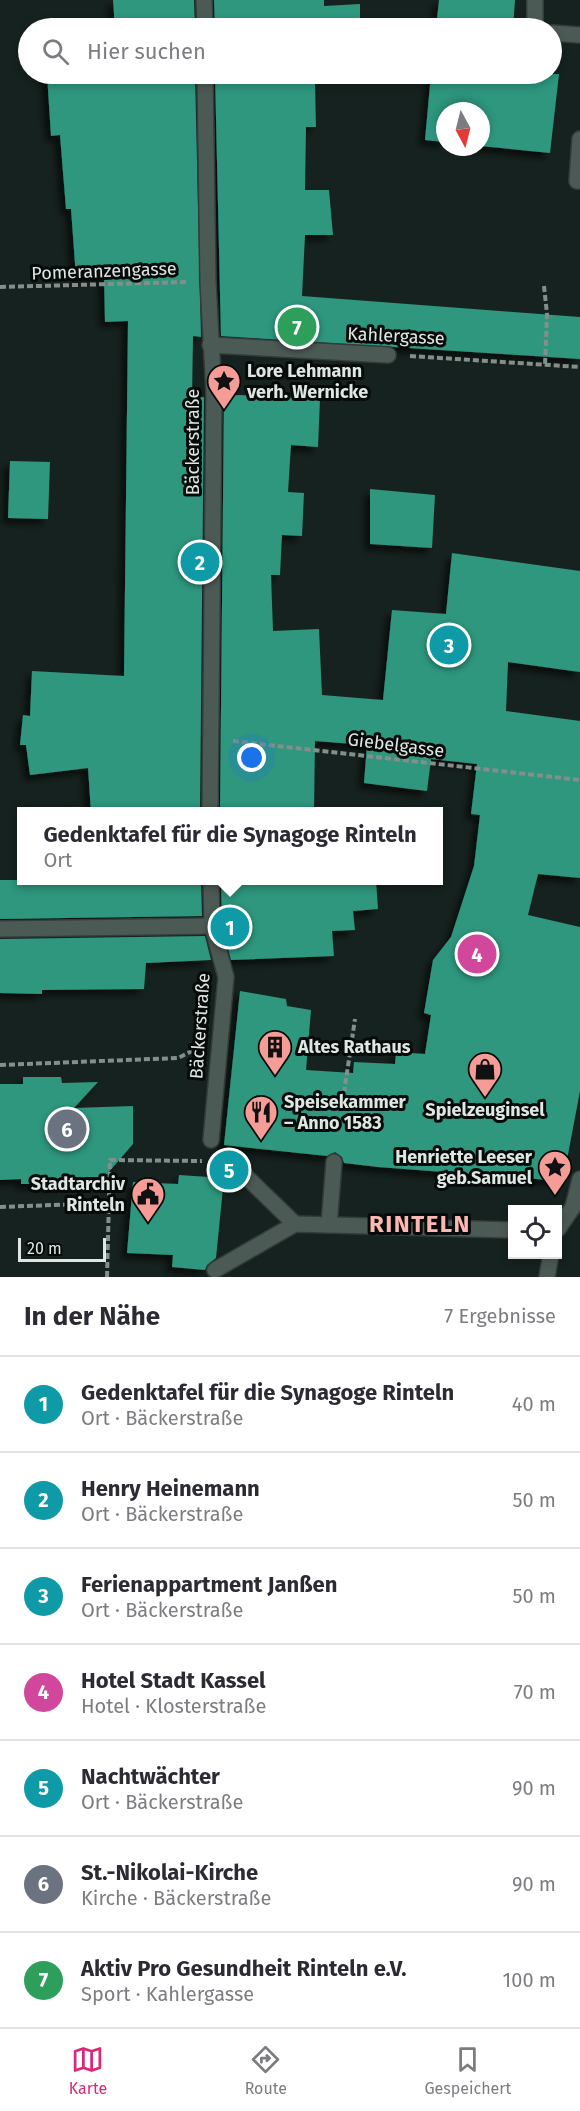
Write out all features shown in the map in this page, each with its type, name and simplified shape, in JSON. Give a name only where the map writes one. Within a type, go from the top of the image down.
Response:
[{"type":"street","points":[[204,0],[205,18]]},
{"type":"street","points":[[535,18],[536,0]]},
{"type":"street","points":[[562,34],[580,35]]},
{"type":"street","name":"Bäckerstraße","points":[[205,84],[208,282],[214,394],[210,807]]},
{"type":"street","points":[[580,139],[577,181],[580,181]]},
{"type":"street","name":"Kahlergasse","points":[[210,345],[388,355]]},
{"type":"street","name":"Bäckerstraße","points":[[211,885],[212,926],[226,977],[211,1140]]},
{"type":"street","points":[[0,928],[212,926]]},
{"type":"street","points":[[231,1162],[294,1224]]},
{"type":"street","points":[[329,1226],[334,1162]]},
{"type":"street","points":[[562,1223],[573,1207],[580,1179]]},
{"type":"street","points":[[215,1270],[294,1224],[508,1230]]},
{"type":"street","points":[[547,1277],[550,1259]]},
{"type":"path","name":"Pomeranzengasse","points":[[0,287],[208,282]]},
{"type":"path","points":[[544,286],[547,314],[545,365]]},
{"type":"path","name":"Kahlergasse","points":[[388,355],[580,367]]},
{"type":"path","name":"Giebelgasse","points":[[209,738],[580,780]]},
{"type":"path","points":[[344,1093],[355,1018]]},
{"type":"path","points":[[0,1065],[178,1058],[220,1038]]},
{"type":"path","points":[[107,1277],[107,1203],[110,1160],[208,1161]]},
{"type":"path","points":[[0,1207],[107,1203]]},
{"type":"building","points":[[113,0],[194,0],[195,18],[114,18]]},
{"type":"building","points":[[214,0],[324,0],[324,6],[360,4],[360,18],[215,18]]},
{"type":"building","points":[[439,0],[515,0],[514,18],[437,18]]},
{"type":"building","points":[[48,84],[195,84],[201,337],[193,336],[192,398],[204,397],[200,807],[91,807],[88,768],[30,775],[26,745],[20,745],[23,715],[30,716],[32,671],[124,676],[128,321],[105,322],[104,275],[76,277],[71,209],[66,209],[60,135],[51,136]]},
{"type":"building","points":[[215,84],[315,84],[316,127],[306,127],[305,190],[329,190],[333,235],[305,235],[302,296],[580,317],[580,359],[221,336]]},
{"type":"building","points":[[430,84],[558,84],[550,153],[490,147],[490,102],[436,102],[436,141],[425,140]]},
{"type":"building","points":[[224,396],[320,399],[318,447],[291,445],[288,492],[304,493],[302,536],[282,535],[280,575],[271,575],[273,631],[319,629],[322,695],[383,700],[392,610],[446,614],[452,553],[580,571],[580,672],[508,662],[506,711],[580,721],[580,878],[538,874],[528,915],[580,927],[580,1091],[563,1181],[378,1167],[344,1163],[342,1157],[335,1152],[327,1156],[224,1145],[240,991],[286,999],[287,1006],[311,1010],[306,1070],[353,1073],[354,1062],[395,1064],[396,1052],[425,1054],[431,1015],[424,1013],[433,960],[451,937],[474,866],[480,815],[471,814],[477,764],[431,759],[427,791],[364,783],[367,745],[315,741],[314,807],[220,807]]},
{"type":"building","points":[[10,461],[50,462],[48,519],[8,518]]},
{"type":"building","points":[[370,489],[435,495],[432,548],[370,544]]},
{"type":"building","points":[[0,880],[17,880],[17,885],[201,885],[202,916],[0,919]]},
{"type":"building","points":[[221,885],[376,885],[378,909],[353,911],[355,930],[332,931],[334,956],[231,960],[222,925]]},
{"type":"building","points":[[205,936],[211,960],[146,963],[144,989],[42,990],[42,994],[0,993],[0,939]]},
{"type":"building","points":[[23,1077],[61,1077],[62,1083],[98,1082],[74,1108],[133,1106],[133,1144],[101,1181],[95,1177],[63,1178],[64,1184],[21,1184],[21,1179],[0,1180],[0,1084],[23,1084]]},
{"type":"building","points":[[179,1175],[224,1178],[216,1258],[207,1265],[205,1270],[172,1267],[173,1255],[127,1253],[133,1182],[178,1184]]},
{"type":"place","name":"Aktiv Pro Gesundheit Rinteln e.V.","points":[[297,327]]},
{"type":"place","name":"Lore Lehmann verh. Wernicke","points":[[224,410]]},
{"type":"place","name":"Henry Heinemann","points":[[200,562]]},
{"type":"place","name":"Ferienappartment Janßen","points":[[449,645]]},
{"type":"place","name":"Gedenktafel für die Synagoge Rinteln","points":[[230,927]]},
{"type":"place","name":"Hotel Stadt Kassel","points":[[477,954]]},
{"type":"place","name":"Altes Rathaus","points":[[275,1076]]},
{"type":"place","name":"Spielzeuginsel","points":[[485,1098]]},
{"type":"place","name":"St.-Nikolai-Kirche","points":[[67,1129]]},
{"type":"place","name":"Speisekammer – Anno 1583","points":[[261,1141]]},
{"type":"place","name":"Nachtwächter","points":[[229,1170]]},
{"type":"place","name":"Henriette Leeser geb.Samuel","points":[[555,1196]]},
{"type":"place","name":"Stadtarchiv Rinteln","points":[[148,1223]]},
{"type":"district","name":"RINTELN","points":[[420,1224]]}]
